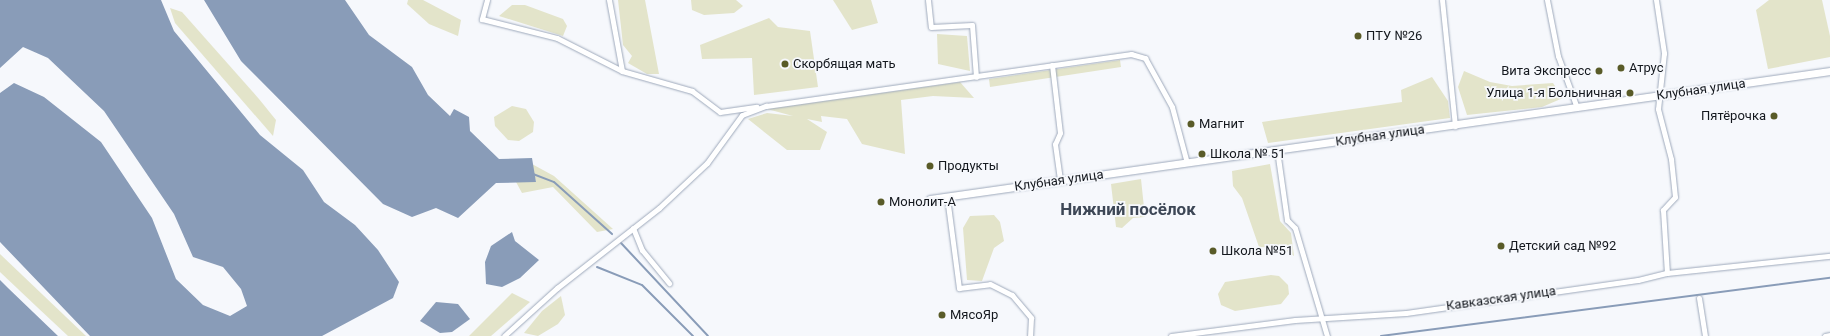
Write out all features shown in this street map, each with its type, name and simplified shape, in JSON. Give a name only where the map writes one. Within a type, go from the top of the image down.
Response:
[{"type":"street","points":[[487,0],[482,19],[557,38],[622,71],[692,91],[720,112],[1131,54],[1145,58],[1176,116],[1187,163]]},
{"type":"street","points":[[609,0],[622,71]]},
{"type":"street","points":[[928,0],[931,27],[972,25],[976,77]]},
{"type":"street","points":[[1442,0],[1455,126]]},
{"type":"street","points":[[1547,0],[1558,56],[1577,108]]},
{"type":"street","points":[[1656,0],[1664,53],[1661,96],[1658,109],[1671,159],[1675,197],[1662,210],[1667,273]]},
{"type":"street","points":[[1052,65],[1060,133],[1055,144],[1060,181]]},
{"type":"street","name":"Клубная улица","points":[[930,199],[1455,126],[1830,71]]},
{"type":"street","points":[[504,336],[557,288],[633,228],[707,163],[742,115],[766,106]]},
{"type":"street","points":[[1277,150],[1287,220],[1295,228],[1323,319],[1326,334]]},
{"type":"street","points":[[947,197],[959,288],[990,284],[1012,295],[1032,318],[1030,336]]},
{"type":"street","points":[[633,228],[642,250],[669,283]]},
{"type":"street","name":"Кавказская улица","points":[[1171,336],[1323,319],[1406,312],[1638,280],[1667,273],[1830,256]]},
{"type":"street","points":[[1699,298],[1705,336]]},
{"type":"street","points":[[1825,336],[1830,335]]},
{"type":"green space","points":[[408,0],[423,0],[461,20],[458,36],[429,24],[407,4]]},
{"type":"green space","points":[[618,0],[645,0],[659,74],[647,74],[628,63],[632,56],[623,45]]},
{"type":"green space","points":[[691,0],[736,0],[743,6],[734,13],[704,15],[692,10]]},
{"type":"green space","points":[[833,0],[871,0],[878,23],[852,30]]},
{"type":"green space","points":[[1769,0],[1822,0],[1830,36],[1830,57],[1768,69],[1756,10]]},
{"type":"green space","points":[[512,5],[525,5],[563,19],[567,26],[563,36],[499,16]]},
{"type":"green space","points":[[170,8],[182,12],[276,120],[273,136],[175,23]]},
{"type":"green space","points":[[769,18],[778,27],[810,31],[818,87],[754,95],[752,58],[702,59],[700,45]]},
{"type":"green space","points":[[937,34],[967,36],[970,71],[938,64]]},
{"type":"green space","points":[[1120,60],[1121,67],[990,87],[989,79]]},
{"type":"green space","points":[[1464,71],[1490,82],[1512,86],[1553,83],[1563,98],[1542,107],[1467,115],[1458,87]]},
{"type":"green space","points":[[1432,77],[1448,101],[1450,118],[1268,143],[1262,122],[1402,102],[1401,90]]},
{"type":"green space","points":[[960,82],[974,98],[933,96],[901,100],[905,154],[862,144],[847,119],[821,116],[822,122],[807,119],[827,132],[820,150],[787,150],[748,119],[767,113],[793,116],[767,109]]},
{"type":"green space","points":[[512,106],[526,109],[534,122],[533,132],[519,141],[508,140],[495,126],[494,117]]},
{"type":"green space","points":[[532,164],[554,176],[613,229],[597,232],[553,187],[522,193],[516,182],[536,182]]},
{"type":"green space","points":[[1270,164],[1280,221],[1291,233],[1294,256],[1282,248],[1259,247],[1242,198],[1233,186],[1232,171]]},
{"type":"green space","points":[[1141,179],[1145,217],[1133,218],[1122,228],[1116,227],[1111,184]]},
{"type":"green space","points":[[994,215],[1000,222],[1004,241],[994,248],[982,281],[967,280],[963,228],[970,216]]},
{"type":"green space","points":[[0,254],[86,336],[68,336],[0,272]]},
{"type":"green space","points":[[1271,275],[1279,276],[1288,285],[1289,294],[1281,304],[1235,311],[1221,305],[1218,294],[1225,282]]},
{"type":"green space","points":[[512,293],[530,302],[491,336],[469,336]]},
{"type":"green space","points":[[561,296],[565,315],[558,324],[538,336],[524,333],[542,311]]},
{"type":"water","points":[[0,0],[161,0],[174,31],[260,135],[303,170],[324,202],[355,225],[378,250],[399,282],[393,298],[322,336],[90,336],[0,242],[0,93],[14,83],[44,97],[101,142],[152,218],[176,279],[203,305],[230,316],[247,306],[241,289],[223,267],[193,257],[174,214],[104,111],[48,58],[23,47],[0,68]]},
{"type":"water","points":[[204,0],[345,0],[369,35],[412,67],[428,95],[450,116],[454,109],[469,117],[470,131],[499,159],[532,158],[536,182],[496,183],[458,218],[436,208],[412,217],[383,204],[241,61]]},
{"type":"water","points":[[512,232],[515,241],[539,260],[520,278],[502,287],[486,284],[485,262],[491,246]]},
{"type":"water","points":[[0,280],[8,288],[58,336],[0,336]]},
{"type":"water","points":[[436,302],[458,304],[470,319],[452,332],[440,333],[420,321]]},
{"type":"waterway","points":[[533,174],[554,182],[612,234]]},
{"type":"waterway","points":[[621,243],[708,336]]},
{"type":"waterway","points":[[597,267],[642,285],[693,336]]},
{"type":"waterway","points":[[1381,336],[1830,278]]},
{"type":"place","name":"ПТУ №26","points":[[1358,36]]},
{"type":"place","name":"Скорбящая мать","points":[[785,64]]},
{"type":"place","name":"Атрус","points":[[1621,68]]},
{"type":"place","name":"Вита Экспресс","points":[[1599,71]]},
{"type":"place","name":"Улица 1-я Больничная","points":[[1630,93]]},
{"type":"place","name":"Пятёрочка","points":[[1774,116]]},
{"type":"place","name":"Магнит","points":[[1191,124]]},
{"type":"place","name":"Школа № 51","points":[[1202,154]]},
{"type":"place","name":"Продукты","points":[[930,166]]},
{"type":"place","name":"Монолит-А","points":[[881,202]]},
{"type":"place","name":"Детский сад №92","points":[[1501,246]]},
{"type":"place","name":"Школа №51","points":[[1213,251]]},
{"type":"place","name":"МясоЯр","points":[[942,315]]},
{"type":"district","name":"Нижний посёлок","points":[[1128,210]]}]
